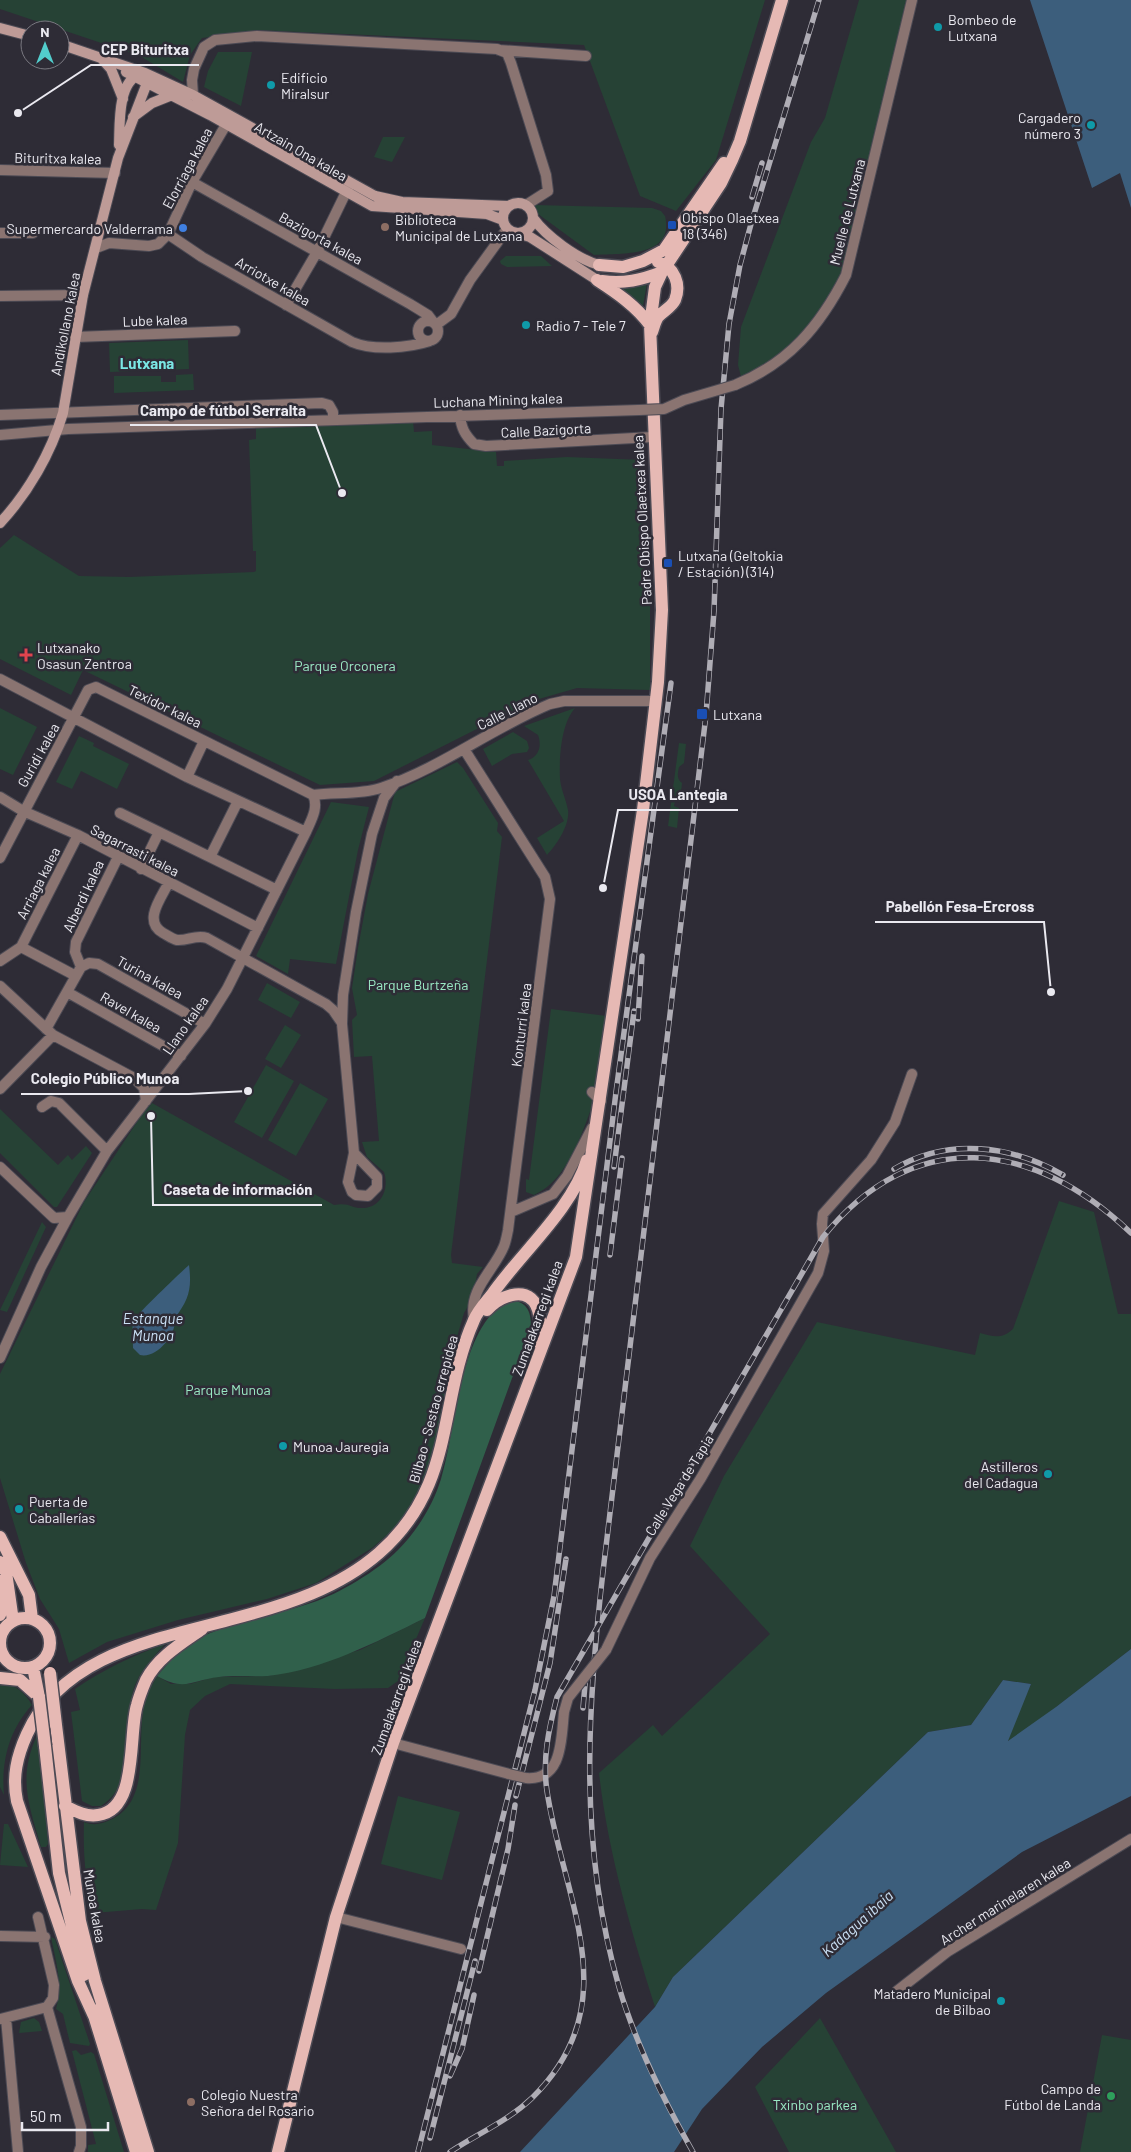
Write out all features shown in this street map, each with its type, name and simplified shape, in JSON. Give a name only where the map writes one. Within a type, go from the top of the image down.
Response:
[{"type":"main road","points":[[596,280],[615,283],[640,280],[660,269],[722,183],[740,140],[782,0]]},
{"type":"main road","points":[[0,28],[20,33]]},
{"type":"main road","name":"Artzain Ona kalea","points":[[70,47],[193,95],[229,120],[380,208],[487,214],[530,238],[596,280]]},
{"type":"main road","points":[[101,58],[111,69],[123,100]]},
{"type":"main road","name":"Artzain Ona kalea","points":[[101,58],[134,76],[146,78],[172,95],[229,120]]},
{"type":"main road","points":[[118,158],[123,100],[126,85],[134,76]]},
{"type":"main road","name":"Andikollano kalea","points":[[0,523],[16,505],[58,430],[63,413],[82,295],[96,248],[118,158],[146,78]]},
{"type":"main road","points":[[133,118],[152,103],[172,95]]},
{"type":"main road","points":[[660,269],[664,250],[740,140]]},
{"type":"main road","name":"Artzain Ona kalea","points":[[349,189],[386,200],[508,206]]},
{"type":"main road","points":[[533,218],[526,231],[509,227],[508,206],[517,203],[526,206],[542,230],[556,241],[599,265],[623,267],[643,261],[664,250]]},
{"type":"main road","points":[[643,261],[660,269],[673,272],[677,282],[674,302],[657,318],[650,331]]},
{"type":"main road","name":"Padre Obispo Olaetxea kalea","points":[[656,701],[662,610],[653,437],[650,331],[647,303],[660,269]]},
{"type":"main road","points":[[596,280],[618,294],[641,313],[650,331]]},
{"type":"main road","name":"Zumalakarregi kalea","points":[[278,2152],[336,1918],[394,1743],[576,1257],[598,1101],[644,810],[656,701]]},
{"type":"main road","name":"Bilbao - Sestao errepidea","points":[[94,2016],[78,1981],[17,1801],[14,1783],[18,1757],[32,1721],[54,1694],[78,1673],[107,1657],[161,1636],[236,1618],[334,1584],[379,1554],[400,1533],[418,1508],[431,1482],[446,1427],[457,1369],[473,1323],[503,1279],[560,1209],[586,1162],[598,1101]]},
{"type":"main road","points":[[473,1323],[497,1300],[512,1294],[526,1295],[536,1304],[540,1320],[539,1354]]},
{"type":"main road","points":[[0,1537],[29,1595],[32,1619]]},
{"type":"main road","points":[[0,1562],[6,1572],[12,1599],[13,1621]]},
{"type":"main road","points":[[0,1574],[2,1599],[0,1615]]},
{"type":"main road","points":[[32,1619],[40,1623],[49,1637],[50,1645],[46,1658],[33,1667],[5,1666],[0,1641],[2,1633],[13,1621],[32,1619]]},
{"type":"main road","points":[[65,1806],[80,1813],[98,1816],[113,1810],[123,1797],[131,1763],[136,1706],[147,1678],[167,1654],[208,1625]]},
{"type":"main road","name":"Munoa kalea","points":[[46,1658],[50,1673],[80,1920],[95,1981],[148,2152]]},
{"type":"main road","name":"Munoa kalea","points":[[33,1667],[39,1696],[60,1873],[94,2016],[136,2152]]},
{"type":"main road","points":[[0,1678],[20,1680],[39,1696]]},
{"type":"street","name":"Muelle de Lutxana","points":[[664,409],[684,400],[735,385],[777,364],[816,325],[833,301],[846,275],[912,0]]},
{"type":"street","points":[[193,95],[192,80],[194,69],[204,47],[216,40],[257,36],[497,49],[586,56]]},
{"type":"street","points":[[497,49],[507,53],[511,63],[546,175],[548,191],[526,206]]},
{"type":"street","name":"Elorriaga kalea","points":[[168,234],[192,182],[229,120]]},
{"type":"street","name":"Bituritxa kalea","points":[[0,170],[115,172]]},
{"type":"street","name":"Bazigorta kalea","points":[[192,182],[410,304],[428,315],[435,324]]},
{"type":"street","points":[[286,304],[317,252],[349,189]]},
{"type":"street","points":[[435,324],[438,335],[430,341],[421,338],[419,329],[425,322],[435,324],[451,314],[470,280],[509,227]]},
{"type":"street","points":[[100,232],[109,244]]},
{"type":"street","points":[[0,233],[33,233]]},
{"type":"street","points":[[96,248],[109,244],[149,246],[158,244],[168,234]]},
{"type":"street","name":"Arriotxe kalea","points":[[168,234],[361,346],[420,344],[430,341]]},
{"type":"street","points":[[0,296],[82,295]]},
{"type":"street","name":"Lube kalea","points":[[75,337],[235,331]]},
{"type":"street","points":[[0,415],[322,403],[329,405],[333,412],[333,420]]},
{"type":"street","name":"Luchana Mining kalea","points":[[0,435],[58,430],[664,409]]},
{"type":"street","points":[[77,430],[75,420],[83,412]]},
{"type":"street","name":"Calle Bazigorta","points":[[460,415],[461,426],[466,435],[474,444],[486,446],[653,437]]},
{"type":"street","points":[[0,679],[187,777],[306,832]]},
{"type":"street","name":"Texidor kalea","points":[[74,718],[88,690],[96,687],[312,795]]},
{"type":"street","name":"Calle Llano","points":[[397,782],[550,704],[564,701],[656,701]]},
{"type":"street","name":"Guridi kalea","points":[[0,858],[23,811],[74,718]]},
{"type":"street","name":"Texidor kalea","points":[[187,777],[204,741]]},
{"type":"street","name":"Konturri kalea","points":[[464,749],[549,887],[550,899],[511,1212],[504,1247],[484,1277],[476,1295],[473,1323]]},
{"type":"street","points":[[312,795],[358,792],[397,782]]},
{"type":"street","points":[[354,1152],[342,1024],[344,982],[356,912],[379,810],[384,798],[397,782]]},
{"type":"street","points":[[358,792],[374,799],[379,810]]},
{"type":"street","name":"Llano kalea","points":[[0,1358],[41,1267],[68,1217],[108,1151],[205,1024],[244,958],[306,832],[315,810],[316,802],[312,795]]},
{"type":"street","name":"Sagarrasti kalea","points":[[0,797],[23,811],[78,836],[258,928]]},
{"type":"street","points":[[210,857],[238,801]]},
{"type":"street","points":[[120,813],[277,890]]},
{"type":"street","points":[[141,869],[159,832]]},
{"type":"street","name":"Arriaga kalea","points":[[21,947],[78,836]]},
{"type":"street","name":"Alberdi kalea","points":[[78,971],[75,952],[76,942],[118,857]]},
{"type":"street","points":[[169,882],[153,914],[156,927],[175,939],[202,936],[326,1004],[334,1010],[342,1024]]},
{"type":"street","points":[[0,960],[21,947],[78,971],[50,1032],[0,1089]]},
{"type":"street","name":"Turina kalea","points":[[78,971],[89,963],[98,964],[205,1024]]},
{"type":"street","points":[[326,1004],[337,998],[344,982]]},
{"type":"street","points":[[0,986],[50,1032],[134,1078],[144,1088],[146,1101]]},
{"type":"street","name":"Ravel kalea","points":[[67,992],[180,1056]]},
{"type":"street","name":"Calle Vega de Tapia","points":[[394,1743],[526,1778],[542,1777],[550,1772],[559,1751],[564,1712],[568,1698],[606,1650],[650,1558],[701,1478],[818,1273],[824,1251],[823,1214],[876,1152],[895,1122],[912,1074]]},
{"type":"street","points":[[42,1107],[51,1102],[59,1103],[108,1151]]},
{"type":"street","points":[[511,1212],[553,1194],[566,1176],[592,1128]]},
{"type":"street","points":[[0,1167],[54,1218],[68,1217]]},
{"type":"street","points":[[514,1195],[519,1200],[532,1203]]},
{"type":"street","name":"Archer marinelaren kalea","points":[[896,1990],[947,1952],[1131,1839]]},
{"type":"street","points":[[18,2152],[3,2018],[47,2006],[53,1998],[54,1985],[45,1937],[38,1917]]},
{"type":"street","points":[[336,1918],[461,1949]]},
{"type":"street","points":[[0,1936],[45,1937]]},
{"type":"street","points":[[47,2006],[81,2127],[81,2146],[79,2152]]},
{"type":"green space","points":[[0,0],[765,0],[716,160],[676,211],[640,196],[584,45],[257,30],[202,38],[190,55],[183,82],[140,56],[70,32],[70,20],[33,20],[0,9]]},
{"type":"green space","points":[[859,0],[912,0],[846,275],[816,325],[743,384],[738,365],[741,327],[811,142],[825,118]]},
{"type":"green space","points":[[218,52],[252,52],[241,106],[204,87],[208,71]]},
{"type":"green space","points":[[383,137],[405,137],[392,162],[374,157]]},
{"type":"green space","points":[[535,205],[652,208],[661,211],[665,216],[666,230],[662,240],[654,246],[643,250],[631,253],[594,255],[534,211]]},
{"type":"green space","points":[[506,256],[541,256],[552,266],[507,267],[501,264],[500,261]]},
{"type":"green space","points":[[647,283],[643,306],[612,286],[630,288]]},
{"type":"green space","points":[[188,340],[189,369],[110,372],[109,343]]},
{"type":"green space","points":[[193,374],[194,390],[114,393],[114,376],[161,376],[161,382],[176,382],[176,375]]},
{"type":"green space","name":"Parque Orconera","points":[[413,421],[414,432],[432,431],[432,445],[496,452],[497,466],[504,466],[504,461],[567,457],[643,460],[650,605],[650,690],[577,688],[532,701],[374,781],[320,785],[83,670],[71,695],[0,659],[0,548],[14,535],[79,576],[129,577],[254,572],[256,571],[256,551],[253,551],[249,440],[256,439],[256,428]]},
{"type":"green space","points":[[0,708],[37,727],[13,775],[0,769]]},
{"type":"green space","points":[[575,708],[570,715],[564,732],[560,761],[561,787],[568,810],[567,822],[559,840],[547,855],[537,838],[564,821],[528,760],[535,756],[539,750],[540,743],[538,735],[524,726]]},
{"type":"green space","points":[[513,732],[527,741],[529,748],[527,752],[512,754],[492,766],[483,749]]},
{"type":"green space","points":[[79,736],[94,743],[93,746],[129,764],[117,789],[81,771],[72,789],[56,782]]},
{"type":"green space","points":[[679,743],[686,744],[684,763],[679,767],[678,773],[679,780],[682,783],[680,801],[675,801],[674,806],[679,808],[677,828],[668,826]]},
{"type":"green space","name":"Parque Munoa","points":[[457,762],[463,768],[498,823],[497,831],[502,837],[451,1255],[452,1263],[483,1267],[477,1274],[473,1298],[464,1313],[450,1361],[439,1425],[426,1476],[409,1516],[372,1548],[316,1583],[267,1599],[178,1620],[107,1642],[69,1663],[59,1629],[40,1599],[26,1563],[0,1478],[0,1374],[84,1202],[141,1116],[152,1103],[334,1205],[344,1204],[356,1208],[364,1208],[376,1204],[380,1200],[386,1184],[384,1172],[367,1157],[362,1142],[379,1141],[372,1056],[354,1057],[352,1020],[357,1015],[352,988],[358,948],[368,894],[395,792]]},
{"type":"green space","points":[[331,802],[369,807],[358,850],[336,964],[290,959],[288,974],[256,956]]},
{"type":"green space","points":[[267,983],[300,1002],[291,1018],[258,1000]]},
{"type":"green space","points":[[551,1009],[607,1016],[594,1101],[579,1141],[565,1167],[556,1178],[546,1188],[534,1195],[526,1192],[526,1179],[529,1180]]},
{"type":"green space","points":[[285,1025],[301,1035],[281,1068],[265,1059]]},
{"type":"green space","points":[[266,1065],[294,1081],[262,1138],[234,1122]]},
{"type":"green space","points":[[300,1083],[328,1099],[296,1156],[268,1140]]},
{"type":"green space","points":[[0,1109],[58,1165],[68,1155],[72,1160],[86,1146],[92,1153],[57,1207],[54,1207],[0,1153]]},
{"type":"green space","points":[[1059,1201],[1094,1212],[1118,1314],[1131,1314],[1131,1649],[1024,1732],[1006,1742],[1031,1684],[1003,1680],[971,1725],[928,1732],[673,1977],[655,2007],[614,1862],[599,1773],[653,1725],[662,1736],[770,1634],[690,1546],[724,1476],[817,1322],[975,1355],[980,1333],[1001,1336],[1013,1329]]},
{"type":"green space","points":[[42,1222],[46,1227],[7,1312],[0,1310]]},
{"type":"green space","points":[[509,1300],[520,1302],[526,1307],[529,1311],[531,1326],[425,1618],[349,1654],[289,1673],[268,1676],[219,1677],[188,1684],[167,1681],[157,1676],[179,1651],[189,1643],[223,1628],[297,1608],[333,1594],[379,1566],[405,1543],[424,1517],[438,1489],[469,1355],[479,1332],[492,1313]]},
{"type":"green space","points":[[425,1618],[398,1681],[388,1688],[335,1689],[230,1684],[205,1696],[190,1710],[185,1735],[178,1843],[156,1910],[142,1909],[94,1913],[85,1868],[84,1822],[91,1824],[104,1823],[123,1812],[132,1800],[140,1772],[144,1707],[148,1693],[157,1676],[171,1684],[190,1684],[214,1677],[269,1676],[360,1650]]},
{"type":"green space","points":[[165,1644],[145,1668],[134,1688],[130,1710],[127,1756],[120,1784],[112,1796],[101,1806],[92,1806],[82,1801],[71,1712],[80,1710],[75,1689],[118,1664]]},
{"type":"green space","points":[[0,1684],[15,1687],[26,1696],[32,1705],[12,1735],[8,1747],[3,1782],[4,1795],[0,1787]]},
{"type":"green space","points":[[39,1731],[48,1844],[46,1847],[41,1847],[27,1789],[28,1762]]},
{"type":"green space","points":[[398,1796],[460,1812],[442,1880],[381,1864]]},
{"type":"green space","points":[[4,1824],[8,1824],[28,1867],[0,1865]]},
{"type":"green space","points":[[51,1937],[55,1939],[90,2044],[89,2046],[70,2043],[63,2014],[56,2009],[59,1982]]},
{"type":"green space","points":[[34,2018],[39,2022],[42,2031],[19,2033],[21,2022]]},
{"type":"green space","name":"Txinbo parkea","points":[[820,2018],[896,2152],[789,2152],[755,2087]]},
{"type":"green space","name":"Campo de Fútbol de Landa","points":[[1102,2035],[1131,2040],[1131,2152],[1080,2152]]},
{"type":"green space","points":[[76,2050],[81,2055],[91,2052],[94,2054],[124,2152],[88,2152],[88,2145],[96,2144],[72,2051]]},
{"type":"water","points":[[1030,0],[1131,0],[1131,208],[1120,173],[1092,188]]},
{"type":"water","name":"Estanque Munoa","points":[[189,1265],[190,1287],[184,1305],[175,1318],[173,1331],[165,1344],[159,1349],[153,1353],[140,1355],[133,1348],[132,1330],[134,1320]]},
{"type":"water","name":"Kadagua ibaia","points":[[1131,1649],[1131,1796],[1022,1852],[826,1993],[762,2047],[702,2109],[674,2152],[520,2152],[655,2007],[673,1977],[928,1732],[971,1725],[1003,1680],[1031,1684],[1008,1741],[1056,1707]]},
{"type":"railway","points":[[693,2152],[671,2112],[642,2051],[619,1987],[606,1934],[597,1881],[592,1828],[590,1723],[593,1670],[604,1563],[706,715],[714,611],[721,409],[729,324],[740,265],[751,224],[819,0]]},
{"type":"railway","points":[[752,197],[762,163]]},
{"type":"railway","points":[[418,2152],[535,1690],[554,1596],[616,1092],[671,683]]},
{"type":"railway","points":[[638,1019],[642,956]]},
{"type":"railway","points":[[614,1167],[634,1011]]},
{"type":"railway","points":[[894,1169],[936,1152],[957,1149],[979,1149],[1001,1151],[1022,1157],[1063,1175]]},
{"type":"railway","points":[[610,1255],[622,1158]]},
{"type":"railway","points":[[450,2152],[503,2120],[532,2098],[561,2062],[578,2025],[584,1988],[582,1950],[575,1911],[555,1832],[547,1791],[545,1767],[551,1720],[557,1697],[823,1237],[858,1201],[895,1176],[934,1162],[974,1158],[1014,1163],[1054,1178],[1093,1202],[1131,1233]]},
{"type":"railway","points":[[516,1796],[550,1663],[566,1559]]},
{"type":"railway","points":[[583,1708],[586,1673]]},
{"type":"railway","points":[[479,1971],[508,1849],[515,1805]]},
{"type":"railway","points":[[430,2138],[475,1961]]},
{"type":"railway","points":[[450,2076],[462,2049],[474,1995]]},
{"type":"place","name":"Bombeo de Lutxana","points":[[938,27]]},
{"type":"place","name":"Edificio Miralsur","points":[[271,85]]},
{"type":"place","name":"CEP Bituritxa","points":[[18,113]]},
{"type":"place","name":"Cargadero número 3","points":[[1091,125]]},
{"type":"place","name":"Obispo Olaetxea 18 (346)","points":[[672,225]]},
{"type":"place","name":"Biblioteca Municipal de Lutxana","points":[[385,227]]},
{"type":"place","name":"Supermercardo Valderrama","points":[[183,228]]},
{"type":"place","name":"Radio 7 - Tele 7","points":[[526,325]]},
{"type":"place","name":"Campo de fútbol Serralta","points":[[342,493]]},
{"type":"place","name":"Lutxana (Geltokia / Estación) (314)","points":[[668,563]]},
{"type":"place","name":"Lutxanako Osasun Zentroa","points":[[26,655]]},
{"type":"place","name":"Lutxana","points":[[702,714]]},
{"type":"place","name":"USOA Lantegia","points":[[603,888]]},
{"type":"place","name":"Pabellón Fesa-Ercross","points":[[1051,992]]},
{"type":"place","name":"Colegio Público Munoa","points":[[248,1091]]},
{"type":"place","name":"Caseta de información","points":[[151,1116]]},
{"type":"place","name":"Munoa Jauregia","points":[[283,1446]]},
{"type":"place","name":"Astilleros del Cadagua","points":[[1048,1474]]},
{"type":"place","name":"Puerta de Caballerías","points":[[19,1509]]},
{"type":"place","name":"Matadero Municipal de Bilbao","points":[[1001,2001]]},
{"type":"place","name":"Campo de Fútbol de Landa","points":[[1111,2096]]},
{"type":"place","name":"Colegio Nuestra Señora del Rosario","points":[[191,2102]]},
{"type":"district","name":"Lutxana","points":[[147,363]]},
{"type":"park label","name":"Parque Burtzeña","points":[[418,984]]}]
